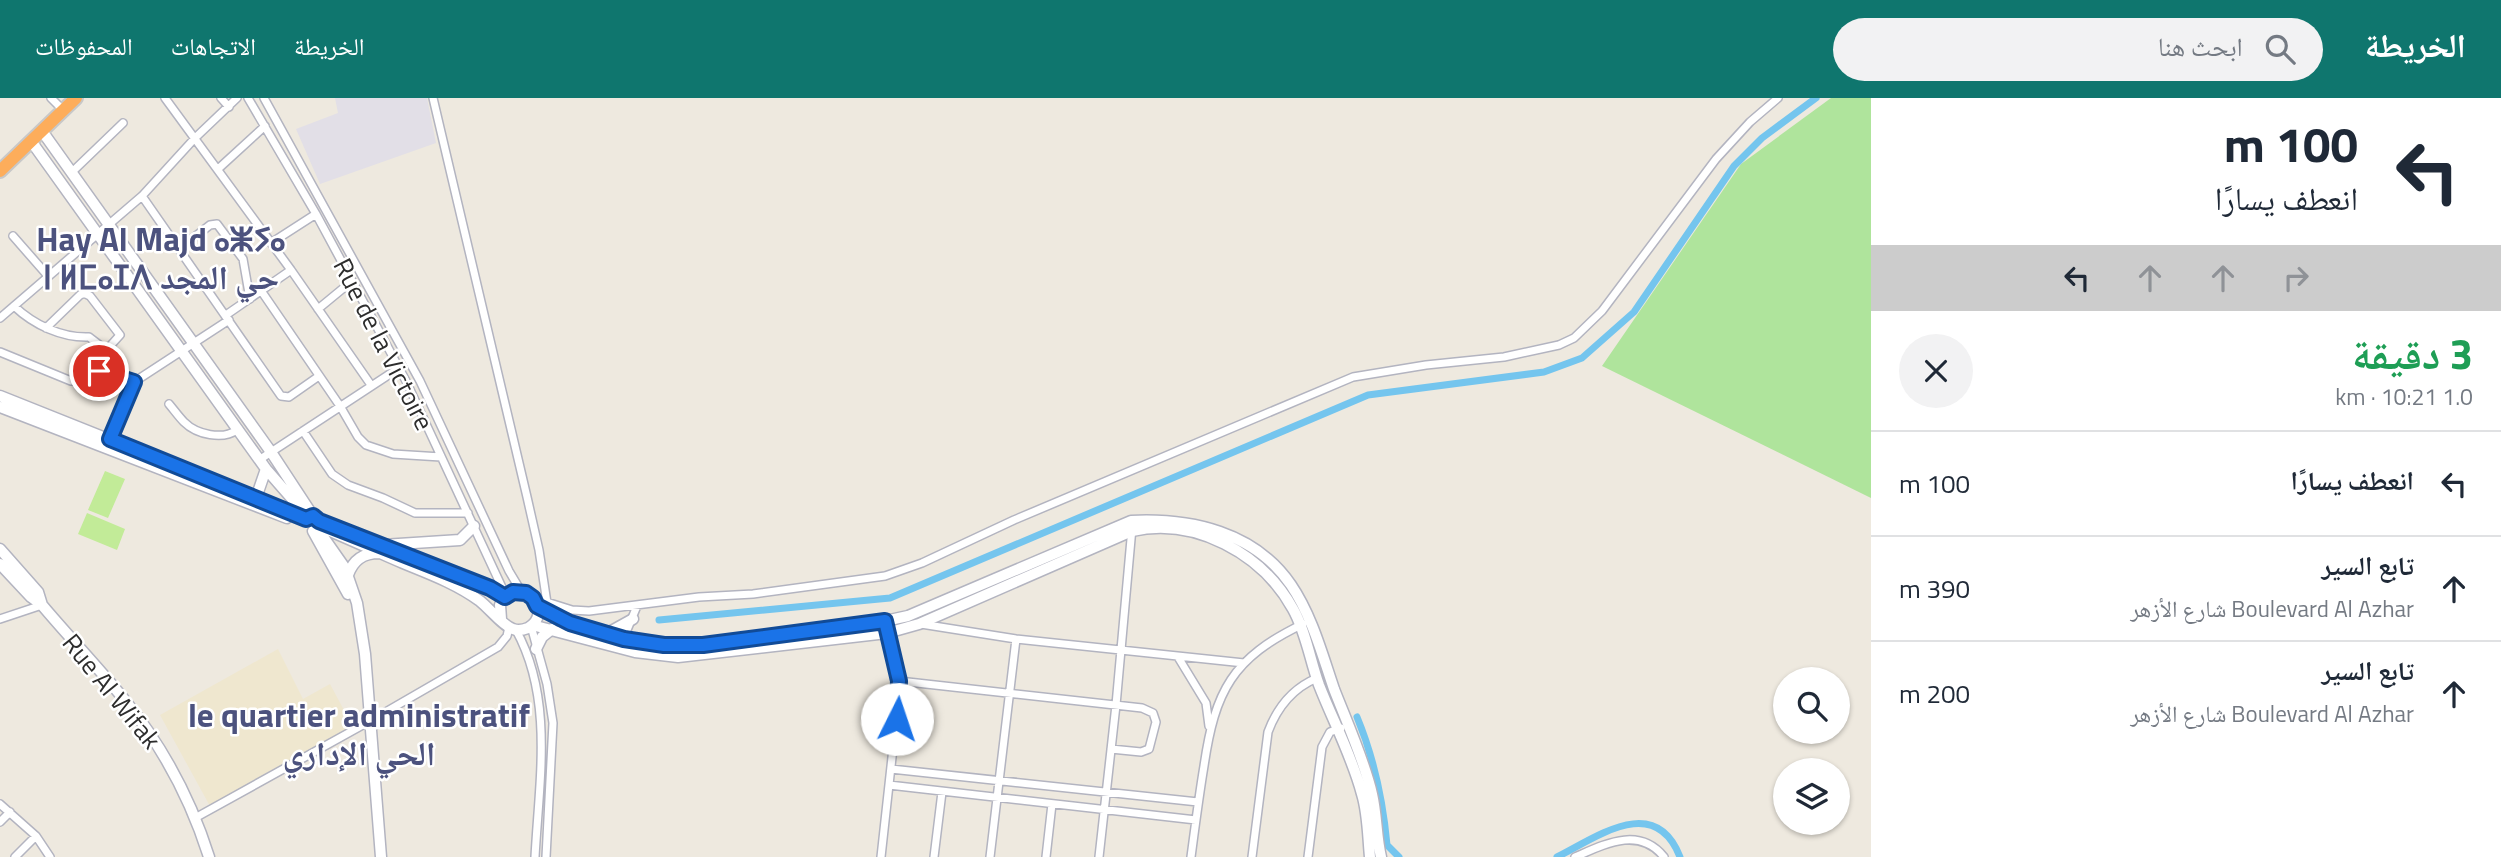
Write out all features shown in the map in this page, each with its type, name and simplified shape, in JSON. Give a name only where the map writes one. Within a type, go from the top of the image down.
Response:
[{"type":"highway","points":[[0,171],[76,98]]},
{"type":"main road","points":[[42,131],[271,452],[344,583],[351,603],[359,661],[381,857]]},
{"type":"main road","points":[[32,141],[183,350],[237,430],[334,551],[348,575],[361,625],[375,857]]},
{"type":"main road","points":[[0,396],[312,523]]},
{"type":"main road","points":[[0,407],[490,588],[505,596]]},
{"type":"main road","points":[[256,498],[266,469]]},
{"type":"main road","points":[[348,575],[360,557],[367,554],[380,549],[460,540],[474,526]]},
{"type":"main road","points":[[380,549],[462,589],[512,629],[532,625],[621,644],[665,657],[692,657],[887,633],[919,624],[1131,526]]},
{"type":"main road","points":[[501,619],[500,605],[505,596],[522,592],[570,623],[604,634],[621,644],[691,646],[908,616],[1131,526],[1167,528],[1210,537],[1228,544],[1270,578],[1304,623],[1343,727],[1372,793],[1381,857]]},
{"type":"main road","name":"Rue Al Wifak","points":[[0,549],[38,592],[42,605]]},
{"type":"main road","name":"Rue Al Wifak","points":[[0,564],[42,605],[144,726],[172,770],[195,818],[209,857]]},
{"type":"main road","points":[[532,625],[538,616],[539,602]]},
{"type":"main road","points":[[604,634],[632,619]]},
{"type":"main road","points":[[1304,623],[1317,678],[1343,727],[1363,794],[1370,857]]},
{"type":"main road","points":[[536,649],[542,637],[552,629]]},
{"type":"street","points":[[51,98],[63,110]]},
{"type":"street","points":[[165,98],[371,385]]},
{"type":"street","points":[[221,98],[229,107]]},
{"type":"street","points":[[2,313],[14,306],[142,196],[195,138],[237,98]]},
{"type":"street","name":"Rue de la Victoire","points":[[248,98],[316,214],[399,368],[505,596]]},
{"type":"street","name":"Rue de la Victoire","points":[[264,98],[414,370],[509,571],[522,592]]},
{"type":"street","points":[[433,98],[539,550],[539,602],[589,611],[699,597],[754,594],[885,576],[922,563],[1014,520],[1353,377],[1426,365],[1504,357],[1559,345],[1574,338],[1602,311],[1716,159],[1750,122],[1778,98]]},
{"type":"street","points":[[71,173],[123,122]]},
{"type":"street","points":[[218,169],[265,126]]},
{"type":"street","points":[[142,196],[281,396],[289,397],[319,376]]},
{"type":"street","points":[[271,243],[316,214]]},
{"type":"street","points":[[179,249],[210,225],[218,224],[243,259],[250,299]]},
{"type":"street","points":[[13,236],[47,276]]},
{"type":"street","points":[[110,439],[134,382],[193,343],[291,270]]},
{"type":"street","points":[[318,309],[352,281]]},
{"type":"street","points":[[262,292],[340,406],[358,437],[366,445],[394,454],[441,457]]},
{"type":"street","points":[[46,328],[80,295],[88,294],[119,332],[118,339],[106,350],[94,372]]},
{"type":"street","points":[[14,306],[46,328],[76,338],[89,337],[106,350]]},
{"type":"street","points":[[0,352],[71,381],[102,371],[134,382]]},
{"type":"street","points":[[259,460],[399,368]]},
{"type":"street","points":[[170,404],[184,422],[194,429],[220,436],[237,430]]},
{"type":"street","points":[[303,431],[332,474],[343,483],[390,500],[415,513],[468,513]]},
{"type":"street","points":[[1099,857],[1116,705],[1131,526]]},
{"type":"street","points":[[1,617],[42,605]]},
{"type":"street","points":[[621,644],[637,606]]},
{"type":"street","points":[[881,857],[899,681],[885,621]]},
{"type":"street","points":[[1191,857],[1209,730],[1222,694],[1244,663],[1269,642],[1304,623]]},
{"type":"street","points":[[919,624],[1016,639],[1244,663]]},
{"type":"street","points":[[532,625],[547,684],[553,723],[546,857]]},
{"type":"street","points":[[195,818],[498,647],[512,629]]},
{"type":"street","points":[[512,629],[531,667],[540,707],[535,857]]},
{"type":"street","points":[[990,857],[1016,639]]},
{"type":"street","points":[[1178,657],[1206,703],[1209,730]]},
{"type":"street","points":[[1252,857],[1265,740],[1271,723],[1279,708],[1291,695],[1317,678]]},
{"type":"street","points":[[899,681],[1116,705],[1148,710],[1155,717],[1149,749],[1141,752],[1111,749]]},
{"type":"street","points":[[1308,857],[1320,753],[1326,737],[1343,727]]},
{"type":"street","points":[[891,769],[1198,802]]},
{"type":"street","points":[[889,785],[1196,820]]},
{"type":"street","points":[[934,857],[942,792]]},
{"type":"street","points":[[0,804],[36,836],[46,855]]},
{"type":"street","points":[[1046,857],[1052,804]]},
{"type":"street","points":[[0,822],[10,812]]},
{"type":"street","points":[[15,857],[36,836]]},
{"type":"street","points":[[1575,857],[1610,842],[1629,839],[1651,845],[1664,857]]},
{"type":"shaded area","points":[[335,98],[427,98],[436,143],[320,184],[296,129],[338,113]]},
{"type":"shaded area","points":[[278,649],[303,699],[330,684],[353,727],[211,808],[160,715]]},
{"type":"green space","points":[[1831,98],[1871,98],[1871,498],[1602,366],[1741,164]]},
{"type":"green space","points":[[105,471],[125,479],[108,518],[88,510]]},
{"type":"green space","points":[[87,513],[125,529],[117,550],[78,534]]},
{"type":"waterway","points":[[659,620],[890,598],[1368,395],[1544,372],[1582,358],[1634,312],[1734,166],[1762,138],[1816,98]]},
{"type":"waterway","points":[[1357,717],[1377,780],[1387,845],[1399,857]]},
{"type":"waterway","points":[[1557,857],[1607,831],[1641,824],[1656,827],[1669,838],[1680,857]]},
{"type":"district","name":"Hay Al Majd ⴰⵥⵢⴰ ⵏ ⵍⵎⴰⵊⴷ حي المجد","points":[[161,258]]},
{"type":"district","name":"le quartier administratif الحي الإداري","points":[[359,734]]},
{"type":"route","points":[[99,371],[134,382],[110,439],[306,519],[316,517],[319,521],[490,588],[505,597],[513,592],[526,593],[533,598],[537,606],[562,620],[604,634],[637,642],[691,646],[885,621],[899,681],[897,719]]}]
